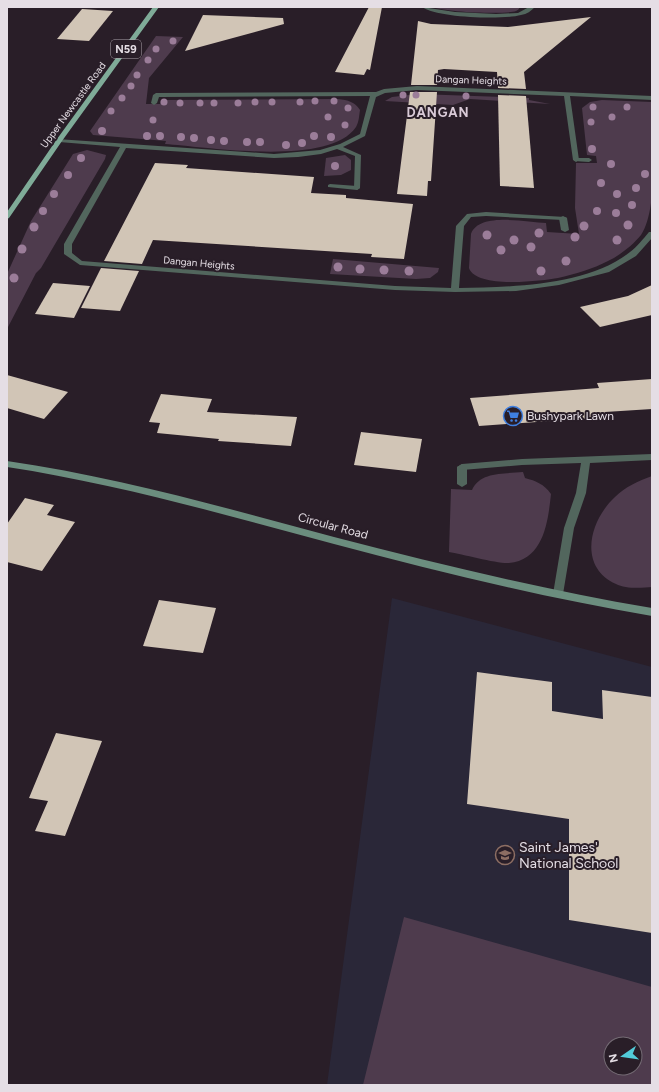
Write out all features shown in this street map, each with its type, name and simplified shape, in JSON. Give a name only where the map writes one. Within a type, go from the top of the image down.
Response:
[{"type":"main road","name":"Upper Newcastle Road","points":[[7,217],[59,140],[156,7]]},
{"type":"street","points":[[425,7],[435,12],[503,16],[524,12],[532,7]]},
{"type":"street","name":"Dangan Heights","points":[[154,103],[156,95],[376,94],[395,89],[417,88],[652,98]]},
{"type":"street","points":[[59,140],[290,156],[315,154],[340,148],[363,135],[367,124],[372,99],[376,94]]},
{"type":"street","points":[[567,94],[576,160],[589,160]]},
{"type":"street","name":"Dangan Heights","points":[[124,145],[68,244],[68,254],[80,263],[325,284],[455,290],[532,288],[593,275],[624,261],[642,246],[652,234]]},
{"type":"street","points":[[330,186],[357,188],[358,155],[340,148]]},
{"type":"street","points":[[455,290],[460,226],[469,215],[486,214],[562,218],[565,230]]},
{"type":"street","points":[[462,484],[462,468],[509,462],[586,460],[652,456]]},
{"type":"street","points":[[558,594],[569,528],[581,494],[586,460]]},
{"type":"street","name":"Circular Road","points":[[7,464],[32,467],[101,481],[428,565],[558,594],[652,612]]},
{"type":"shaded area","points":[[433,7],[520,7],[516,11],[488,13],[461,12]]},
{"type":"shaded area","points":[[156,36],[183,37],[149,78],[146,104],[160,104],[161,100],[338,99],[351,102],[358,107],[360,110],[357,125],[342,139],[321,147],[295,151],[267,152],[238,150],[165,144],[166,141],[93,135],[90,131]]},
{"type":"shaded area","points":[[418,94],[529,98],[529,100],[550,104],[470,99],[453,105],[385,101],[392,97]]},
{"type":"shaded area","points":[[602,100],[652,102],[652,190],[647,223],[641,235],[630,246],[612,259],[590,269],[558,278],[538,281],[510,282],[483,279],[474,275],[469,268],[471,234],[476,227],[483,223],[516,220],[546,223],[547,232],[579,234],[575,208],[576,163],[597,163],[596,156],[587,155],[582,108],[590,102]]},
{"type":"shaded area","points":[[87,150],[106,155],[105,159],[41,268],[36,273],[7,329],[7,274],[31,221],[73,154]]},
{"type":"shaded area","points":[[345,155],[351,160],[351,170],[341,175],[324,176],[326,158]]},
{"type":"shaded area","points":[[333,259],[439,268],[438,272],[430,278],[416,279],[330,274]]},
{"type":"shaded area","points":[[523,472],[525,478],[540,483],[551,494],[546,527],[537,547],[530,555],[521,560],[504,563],[449,552],[451,489],[472,490],[481,479],[487,476]]},
{"type":"shaded area","points":[[652,476],[652,587],[634,588],[620,586],[604,576],[596,566],[592,555],[594,530],[606,507],[615,497],[623,490]]},
{"type":"shaded area","name":"Saint James' National School","points":[[392,598],[652,667],[652,1085],[327,1085]]},
{"type":"shaded area","points":[[404,917],[652,987],[652,1085],[363,1085]]},
{"type":"building","points":[[369,7],[382,7],[370,70],[367,69],[364,75],[335,72]]},
{"type":"building","points":[[82,9],[113,11],[89,41],[57,39]]},
{"type":"building","points":[[203,15],[283,18],[284,24],[185,51]]},
{"type":"building","points":[[591,17],[524,72],[526,89],[498,88],[497,72],[444,69],[438,70],[437,85],[411,85],[418,21],[431,24],[508,27]]},
{"type":"building","points":[[410,92],[437,92],[431,181],[428,181],[427,196],[397,194]]},
{"type":"building","points":[[498,95],[526,96],[534,188],[500,186]]},
{"type":"building","points":[[155,163],[188,165],[186,168],[314,177],[311,193],[346,195],[346,198],[413,204],[404,259],[371,257],[372,254],[153,240],[142,264],[104,261]]},
{"type":"building","points":[[101,268],[139,271],[120,311],[81,308]]},
{"type":"building","points":[[53,283],[90,286],[74,318],[35,314]]},
{"type":"building","points":[[652,285],[652,315],[600,327],[580,307],[628,296]]},
{"type":"building","points":[[7,375],[68,392],[44,419],[7,408]]},
{"type":"building","points":[[652,379],[652,409],[605,412],[608,417],[479,426],[470,398],[599,388],[597,383]]},
{"type":"building","points":[[161,394],[212,399],[207,412],[297,417],[291,446],[218,441],[219,439],[157,433],[160,423],[149,422]]},
{"type":"building","points":[[361,432],[422,439],[416,472],[354,465]]},
{"type":"building","points":[[25,498],[54,505],[47,515],[75,522],[42,571],[7,562],[7,524]]},
{"type":"building","points":[[159,600],[216,608],[203,653],[143,646]]},
{"type":"building","points":[[477,672],[552,682],[552,711],[603,719],[602,690],[652,697],[652,933],[569,920],[569,819],[467,804]]},
{"type":"building","points":[[56,733],[102,741],[65,836],[35,831],[48,801],[29,798]]},
{"type":"place","name":"Bushypark Lawn","points":[[513,416]]},
{"type":"place","name":"Saint James' National School","points":[[505,855]]},
{"type":"district","name":"DANGAN","points":[[438,112]]}]
